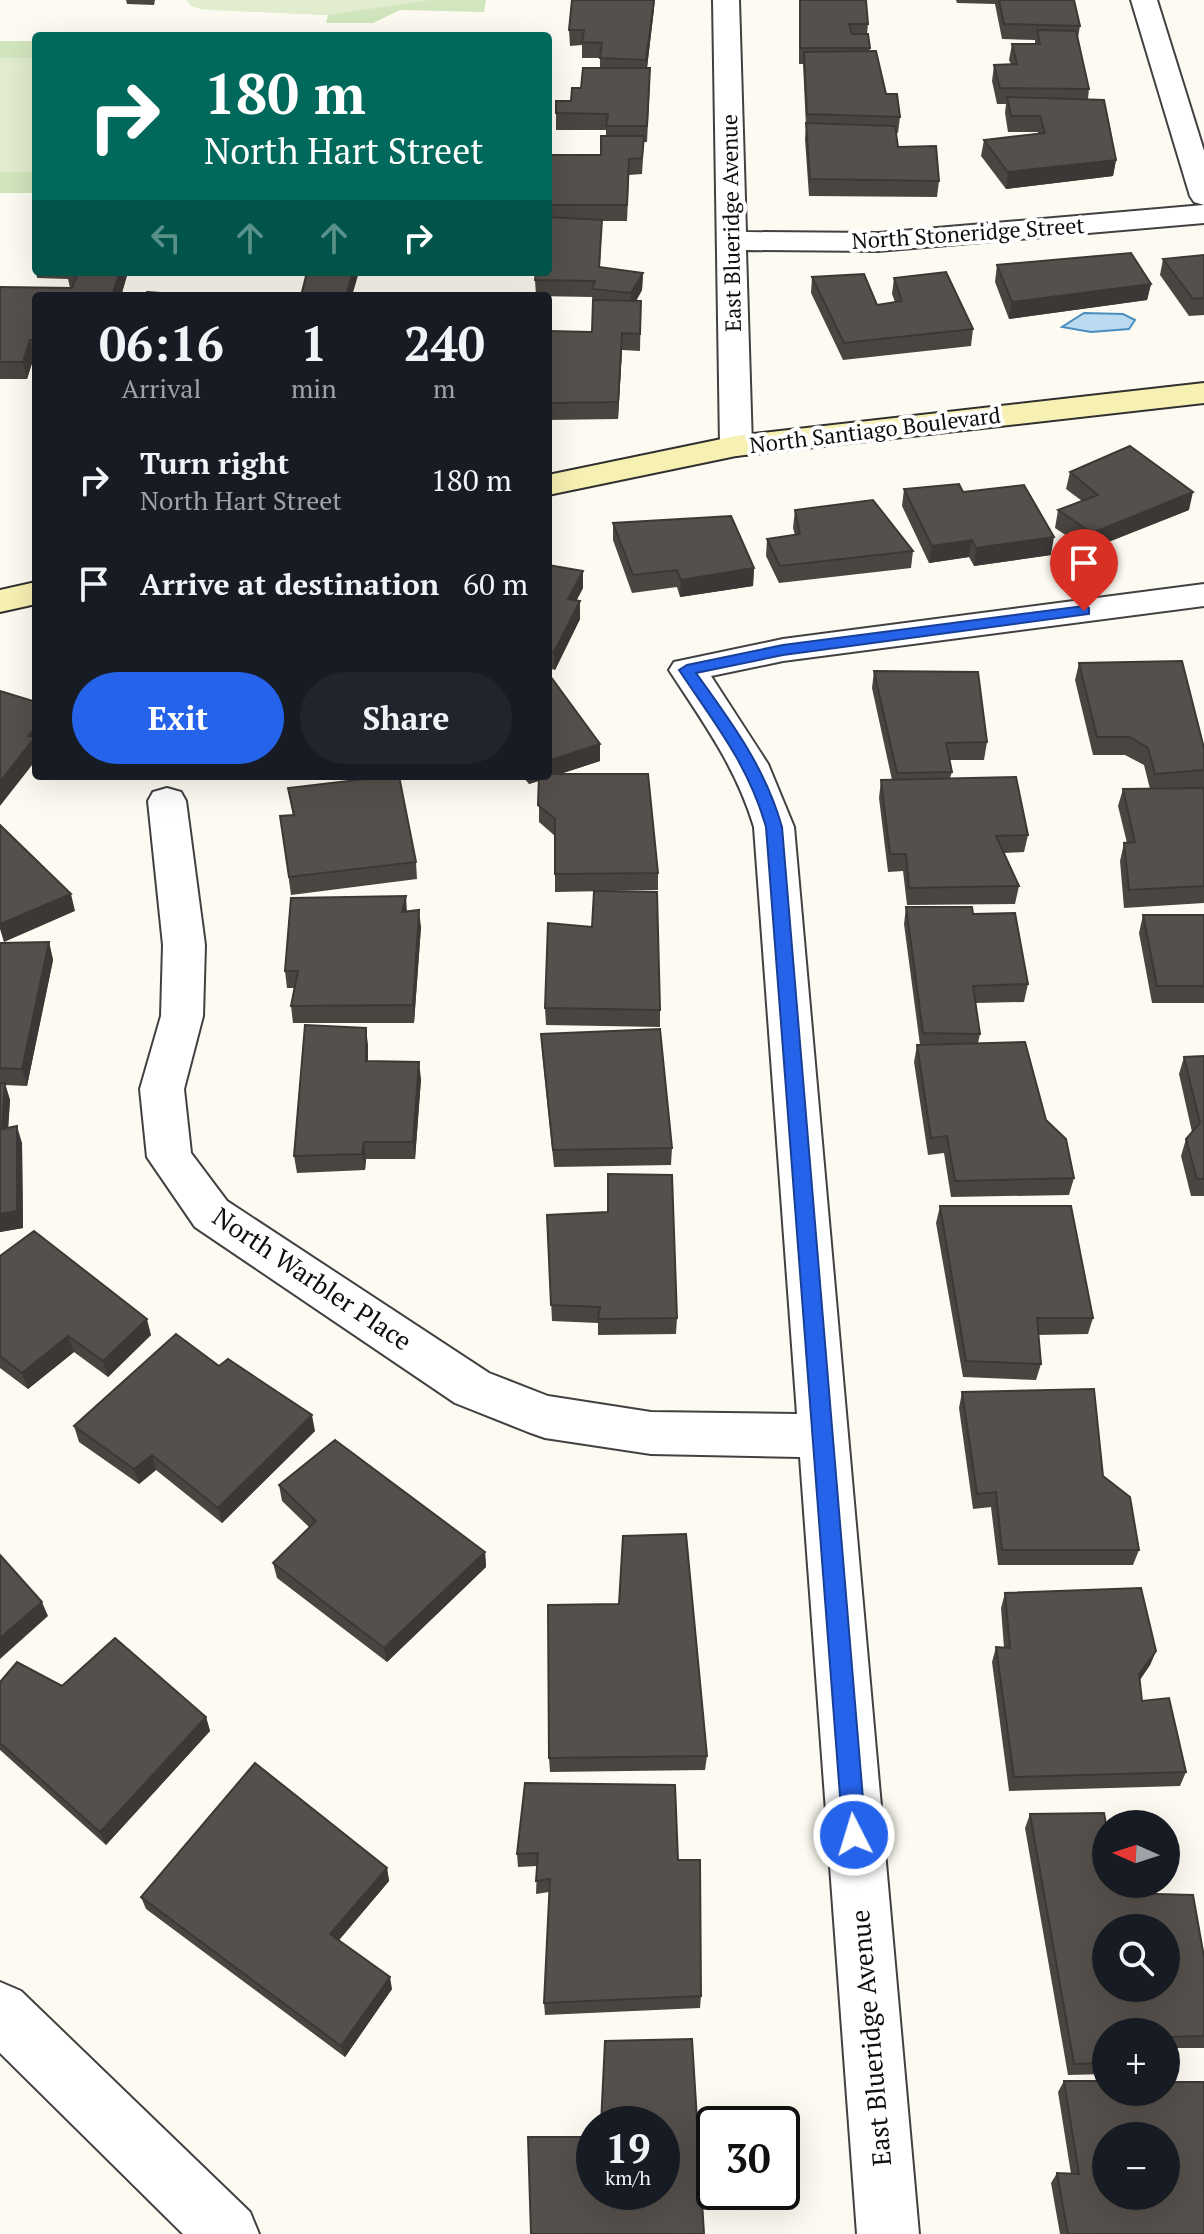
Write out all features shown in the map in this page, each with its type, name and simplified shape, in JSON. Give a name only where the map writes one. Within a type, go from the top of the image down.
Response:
[{"type":"main road","name":"North Santiago Boulevard","points":[[552,484],[736,446],[1204,393]]},
{"type":"main road","points":[[0,601],[32,594]]},
{"type":"street","name":"East Blueridge Avenue","points":[[726,0],[736,446]]},
{"type":"street","points":[[1144,0],[1204,196]]},
{"type":"street","name":"North Stoneridge Street","points":[[732,241],[878,242],[1204,214]]},
{"type":"street","name":"East Blueridge Avenue","points":[[888,2234],[774,827],[763,788],[743,749],[687,670],[783,650],[1204,595]]},
{"type":"street","name":"North Warbler Place","points":[[167,801],[184,945],[182,1016],[162,1089],[169,1157],[211,1214],[472,1388],[545,1417],[651,1433],[821,1436]]},
{"type":"street","points":[[0,2012],[228,2234]]},
{"type":"green space","points":[[186,0],[486,0],[484,12],[400,10],[373,23],[326,23],[328,15],[200,9]]},
{"type":"green space","points":[[186,0],[431,0],[328,15],[210,10],[193,7]]},
{"type":"green space","points":[[0,41],[32,41],[32,193],[0,193]]},
{"type":"green space","points":[[0,58],[32,58],[32,172],[0,172]]},
{"type":"water","points":[[1084,313],[1123,314],[1135,320],[1129,329],[1091,332],[1062,327]]},
{"type":"building","points":[[572,0],[654,0],[646,60],[600,58],[602,43],[582,42],[584,30],[569,30]]},
{"type":"building","points":[[800,0],[866,0],[868,24],[849,24],[852,34],[868,34],[870,48],[800,48]]},
{"type":"building","points":[[999,0],[1074,0],[1080,26],[1004,24]]},
{"type":"building","points":[[1037,30],[1076,31],[1089,89],[1000,88],[994,65],[1017,64],[1012,44],[1040,44]]},
{"type":"building","points":[[876,51],[886,94],[897,94],[900,117],[807,114],[804,52]]},
{"type":"building","points":[[583,68],[650,68],[647,126],[606,126],[608,114],[556,113],[556,101],[571,101],[572,88],[581,88]]},
{"type":"building","points":[[1007,97],[1104,100],[1116,160],[1008,172],[984,140],[1045,133],[1040,116],[1011,116]]},
{"type":"building","points":[[806,123],[895,126],[898,147],[936,146],[939,181],[810,179]]},
{"type":"building","points":[[601,136],[644,136],[642,158],[629,159],[627,205],[552,205],[552,155],[601,155]]},
{"type":"building","points":[[552,217],[602,220],[599,267],[643,273],[631,293],[592,289],[595,281],[535,280],[536,276],[552,276]]},
{"type":"building","points":[[1131,253],[1151,284],[1012,302],[997,265]]},
{"type":"building","points":[[1204,255],[1204,298],[1193,299],[1163,259]]},
{"type":"building","points":[[946,272],[973,329],[844,343],[812,277],[864,274],[877,305],[902,301],[894,278]]},
{"type":"building","points":[[77,276],[119,276],[113,292],[32,292],[32,340],[23,362],[0,362],[0,287],[72,288]]},
{"type":"building","points":[[306,276],[352,276],[347,292],[302,292]]},
{"type":"building","points":[[593,300],[641,301],[640,334],[622,333],[618,402],[552,403],[552,331],[592,332]]},
{"type":"building","points":[[1130,446],[1193,492],[1092,533],[1058,510],[1098,495],[1070,472]]},
{"type":"building","points":[[959,484],[963,492],[1024,485],[1054,537],[976,548],[972,540],[932,546],[904,489]]},
{"type":"building","points":[[873,500],[913,551],[780,566],[767,539],[800,534],[795,510]]},
{"type":"building","points":[[731,516],[754,568],[681,580],[677,570],[633,575],[613,523]]},
{"type":"building","points":[[552,566],[583,571],[568,599],[580,601],[554,652]]},
{"type":"building","points":[[1182,661],[1204,748],[1204,770],[1155,774],[1148,748],[1130,737],[1097,737],[1079,663]]},
{"type":"building","points":[[874,671],[978,672],[987,742],[946,743],[952,772],[897,773]]},
{"type":"building","points":[[552,678],[600,744],[552,760]]},
{"type":"building","points":[[0,691],[32,701],[32,732],[28,736],[32,737],[32,741],[0,782]]},
{"type":"building","points":[[552,774],[648,774],[658,873],[555,874],[555,819],[538,805],[539,780],[552,780]]},
{"type":"building","points":[[1016,777],[1028,835],[996,836],[1019,886],[909,888],[906,854],[890,854],[881,780]]},
{"type":"building","points":[[357,780],[400,780],[416,862],[289,877],[280,816],[294,815],[288,788]]},
{"type":"building","points":[[1204,788],[1204,886],[1129,890],[1124,843],[1135,842],[1123,789]]},
{"type":"building","points":[[0,825],[71,894],[0,924]]},
{"type":"building","points":[[594,891],[657,892],[660,1010],[545,1008],[548,923],[592,927]]},
{"type":"building","points":[[406,896],[402,912],[419,910],[413,1005],[291,1006],[298,971],[285,971],[291,898]]},
{"type":"building","points":[[906,907],[972,907],[973,914],[1015,913],[1028,984],[973,986],[980,1034],[923,1033]]},
{"type":"building","points":[[1143,915],[1204,915],[1204,986],[1157,986]]},
{"type":"building","points":[[49,942],[22,1069],[0,1068],[0,943]]},
{"type":"building","points":[[305,1025],[366,1028],[366,1061],[419,1062],[413,1142],[364,1142],[362,1154],[294,1156]]},
{"type":"building","points":[[660,1029],[672,1148],[553,1150],[541,1034]]},
{"type":"building","points":[[1025,1042],[1046,1120],[1066,1139],[1074,1178],[955,1181],[947,1136],[931,1138],[917,1045]]},
{"type":"building","points":[[1204,1056],[1204,1179],[1197,1179],[1186,1139],[1200,1123],[1184,1057]]},
{"type":"building","points":[[0,1083],[5,1083],[2,1129],[17,1126],[17,1211],[0,1214]]},
{"type":"building","points":[[608,1174],[672,1175],[677,1318],[598,1319],[600,1307],[551,1305],[547,1215],[608,1212]]},
{"type":"building","points":[[940,1206],[1071,1206],[1093,1318],[1037,1318],[1041,1364],[966,1361]]},
{"type":"building","points":[[34,1231],[147,1319],[103,1361],[68,1336],[22,1373],[0,1356],[0,1256]]},
{"type":"building","points":[[176,1334],[219,1366],[228,1359],[312,1415],[218,1508],[152,1455],[134,1469],[74,1426]]},
{"type":"building","points":[[1094,1389],[1103,1476],[1130,1497],[1139,1550],[1002,1550],[996,1492],[977,1494],[962,1392]]},
{"type":"building","points":[[335,1440],[485,1552],[384,1648],[273,1563],[316,1521],[279,1485]]},
{"type":"building","points":[[686,1534],[707,1756],[549,1758],[548,1605],[619,1604],[623,1536]]},
{"type":"building","points":[[0,1555],[42,1602],[0,1638]]},
{"type":"building","points":[[1141,1588],[1156,1651],[1139,1674],[1142,1701],[1169,1698],[1186,1772],[1014,1777],[996,1647],[1010,1648],[1005,1593]]},
{"type":"building","points":[[115,1638],[206,1717],[100,1832],[0,1743],[0,1682],[17,1662],[62,1686]]},
{"type":"building","points":[[255,1763],[387,1868],[330,1934],[390,1977],[341,2046],[141,1897]]},
{"type":"building","points":[[525,1783],[675,1785],[678,1860],[700,1860],[701,1996],[544,2003],[550,1879],[536,1881],[538,1853],[517,1854]]},
{"type":"building","points":[[1092,1813],[1092,1898],[1180,1898],[1180,1895],[1193,1895],[1204,1957],[1204,2036],[1180,2037],[1180,2018],[1092,2018],[1092,2063],[1074,2064],[1030,1814]]},
{"type":"building","points":[[692,2039],[696,2106],[696,2210],[703,2210],[704,2234],[531,2234],[528,2137],[576,2137],[576,2210],[680,2210],[680,2106],[602,2106],[605,2041]]},
{"type":"building","points":[[1064,2081],[1092,2081],[1092,2106],[1180,2106],[1180,2082],[1204,2082],[1204,2234],[1068,2234],[1057,2173],[1079,2174]]},
{"type":"route","points":[[854,1835],[778,916],[774,827],[763,788],[743,749],[687,670],[783,650],[1084,611]]}]
